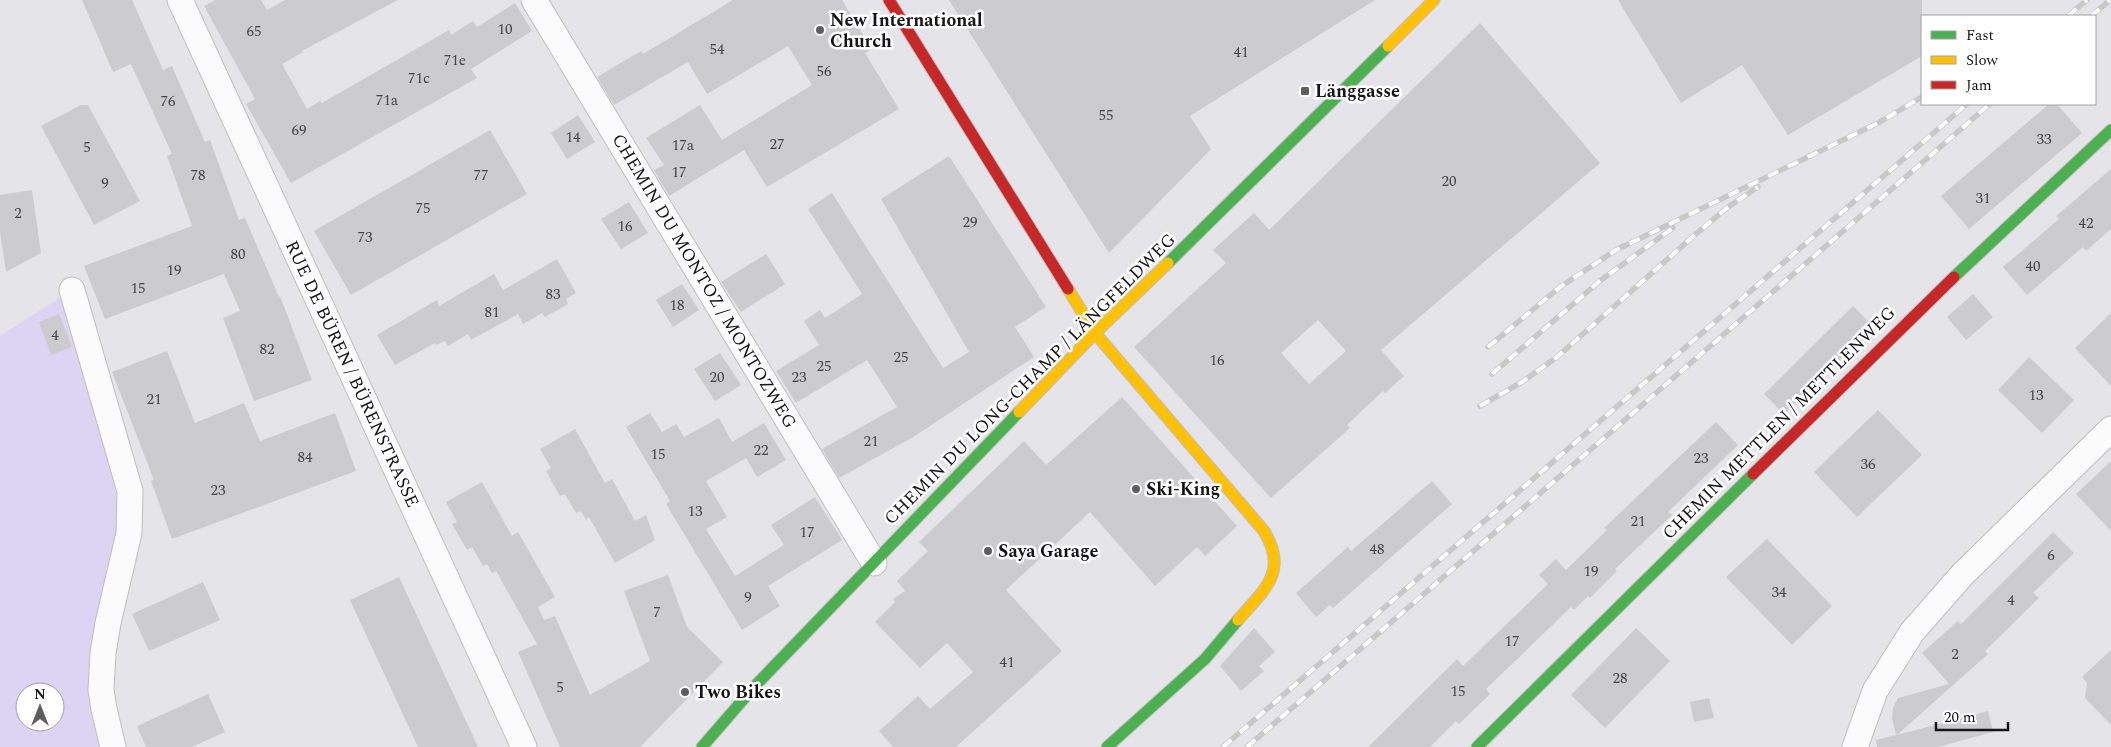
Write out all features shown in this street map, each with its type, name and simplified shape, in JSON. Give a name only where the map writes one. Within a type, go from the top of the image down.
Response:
[{"type":"street","name":"RUE DE BÜREN / BÜRENSTRASSE","points":[[180,0],[524,747]]},
{"type":"street","name":"CHEMIN DU MONTOZ / MONTOZWEG","points":[[534,0],[874,563]]},
{"type":"street","points":[[889,0],[1095,333],[1264,531],[1273,546],[1274,564],[1268,585],[1221,642],[1205,659],[1107,747]]},
{"type":"street","name":"CHEMIN DU LONG-CHAMP / LÄNGFELDWEG","points":[[710,744],[754,687],[1095,333],[1216,217],[1434,0]]},
{"type":"street","name":"CHEMIN METTLEN / METTLENWEG","points":[[1477,747],[1923,305],[2111,130]]},
{"type":"street","points":[[72,290],[130,491],[129,533],[108,623],[102,662],[101,690],[113,747]]},
{"type":"street","points":[[1855,747],[1875,691],[1912,632],[1962,576],[2111,429]]},
{"type":"shaded area","points":[[72,290],[127,476],[108,623],[113,747],[0,747],[0,336]]},
{"type":"building","points":[[82,0],[132,0],[163,70],[172,66],[205,142],[210,140],[239,220],[245,218],[280,296],[312,380],[254,401],[223,318],[240,311],[224,274],[105,319],[84,266],[192,226],[167,156],[172,154],[131,64],[113,72]]},
{"type":"building","points":[[215,0],[261,0],[267,10],[285,0],[398,0],[302,51],[282,64],[307,109],[320,101],[322,103],[449,30],[451,35],[473,21],[477,27],[515,3],[532,31],[471,69],[477,78],[291,183],[246,104],[255,99],[204,6]]},
{"type":"building","points":[[733,0],[842,0],[872,49],[865,53],[899,109],[767,187],[744,150],[669,196],[654,170],[664,165],[646,138],[700,105],[722,140],[812,85],[788,46],[707,94],[688,62],[614,105],[597,77],[641,51],[643,54]]},
{"type":"building","points":[[949,0],[1375,0],[1190,116],[1211,149],[1109,253]]},
{"type":"building","points":[[1618,0],[1922,0],[1921,57],[1788,135],[1742,65],[1681,103]]},
{"type":"building","points":[[1480,23],[1600,163],[1381,350],[1404,376],[1385,393],[1383,391],[1347,425],[1350,428],[1271,498],[1134,347],[1226,263],[1213,250],[1254,213],[1269,230]],"holes":[[[1318,320],[1346,351],[1309,384],[1281,353]]]},
{"type":"building","points":[[81,105],[88,105],[140,201],[94,225],[41,126]]},
{"type":"building","points":[[2048,105],[2058,105],[2082,133],[1969,229],[1941,196]]},
{"type":"building","points":[[578,115],[595,142],[567,159],[551,133]]},
{"type":"building","points":[[490,130],[527,194],[351,295],[314,231]]},
{"type":"building","points":[[949,156],[1046,307],[1015,327],[1034,357],[915,436],[839,478],[822,449],[897,407],[867,360],[796,403],[776,371],[819,345],[804,321],[820,310],[825,318],[862,294],[808,209],[832,193],[943,368],[969,352],[881,199]]},
{"type":"building","points":[[2111,169],[2111,229],[2086,251],[2083,247],[2027,295],[2003,267],[2059,219],[2056,216]]},
{"type":"building","points":[[32,190],[41,253],[6,272],[0,232],[0,195]]},
{"type":"building","points":[[629,202],[648,233],[621,249],[601,219]]},
{"type":"building","points":[[766,254],[785,284],[741,312],[721,282]]},
{"type":"building","points":[[557,259],[576,293],[566,299],[568,304],[545,317],[542,313],[523,324],[518,314],[471,340],[468,334],[448,346],[445,341],[436,345],[435,343],[395,365],[377,335],[437,300],[439,306],[494,274],[503,290]]},
{"type":"building","points":[[682,284],[699,310],[673,327],[656,300]]},
{"type":"building","points":[[1973,294],[1993,317],[1966,340],[1947,317]]},
{"type":"building","points":[[1853,306],[1874,327],[1784,414],[1764,394]]},
{"type":"building","points":[[2111,313],[2111,386],[2075,348]]},
{"type":"building","points":[[59,314],[72,347],[51,355],[39,322]]},
{"type":"building","points":[[167,351],[195,423],[244,403],[260,441],[335,413],[356,471],[172,539],[151,481],[154,480],[112,372]]},
{"type":"building","points":[[720,353],[741,385],[715,401],[694,369]]},
{"type":"building","points":[[2029,357],[2074,400],[2042,433],[1998,390]]},
{"type":"building","points":[[1122,397],[1237,526],[1205,556],[1197,547],[1155,586],[1090,512],[1006,590],[1062,651],[956,747],[893,747],[879,731],[918,696],[930,709],[973,672],[947,643],[920,668],[875,622],[895,602],[893,599],[905,591],[897,581],[928,551],[919,542],[1024,441],[1046,465]]},
{"type":"building","points":[[1878,410],[1922,455],[1857,517],[1814,472]]},
{"type":"building","points":[[650,413],[662,432],[676,424],[684,437],[719,418],[732,442],[764,423],[786,460],[757,477],[746,458],[706,481],[727,517],[706,529],[735,576],[784,545],[771,525],[815,497],[842,540],[768,586],[780,606],[742,630],[666,504],[670,501],[626,427]]},
{"type":"building","points":[[1716,422],[1738,445],[1668,512],[1672,515],[1615,569],[1617,571],[1590,598],[1588,596],[1574,610],[1571,607],[1486,689],[1490,694],[1459,724],[1456,721],[1430,747],[1368,747],[1457,659],[1463,666],[1548,584],[1539,575],[1556,559],[1566,570],[1607,530],[1604,528]]},
{"type":"building","points":[[575,429],[605,483],[612,479],[635,521],[646,515],[655,540],[615,563],[589,517],[586,520],[581,511],[576,513],[565,494],[560,496],[546,471],[551,468],[540,449]]},
{"type":"building","points":[[2111,461],[2111,531],[2076,494]]},
{"type":"building","points":[[1432,481],[1452,504],[1333,608],[1330,605],[1316,617],[1296,593],[1348,547],[1351,551]]},
{"type":"building","points":[[482,482],[512,536],[518,532],[555,597],[538,607],[544,620],[555,616],[590,695],[650,661],[624,591],[668,575],[687,627],[723,662],[640,747],[560,747],[518,652],[537,644],[496,571],[492,573],[487,564],[483,566],[472,547],[467,550],[452,524],[457,522],[446,502]]},
{"type":"building","points":[[2053,532],[2074,553],[2033,593],[2039,598],[1985,651],[1988,654],[1897,735],[1988,711],[1993,732],[1938,747],[1877,747],[1876,740],[1896,735],[1892,718],[1893,708],[1898,698],[1949,684],[1922,653],[1958,621],[1961,624]]},
{"type":"building","points":[[1767,539],[1832,606],[1792,645],[1726,577]]},
{"type":"building","points":[[399,577],[478,747],[418,747],[350,600]]},
{"type":"building","points":[[203,582],[220,620],[149,651],[132,614]]},
{"type":"building","points":[[1254,628],[1275,652],[1259,666],[1264,671],[1241,691],[1220,666]]},
{"type":"building","points":[[1636,628],[1670,661],[1605,728],[1571,695]]},
{"type":"building","points":[[2111,650],[2111,725],[2085,698],[2087,683],[2082,677]]},
{"type":"building","points":[[208,694],[225,732],[192,747],[146,747],[137,726]]},
{"type":"building","points":[[1709,698],[1714,718],[1694,722],[1690,702]]},
{"type":"railway","points":[[2069,15],[2087,0]]},
{"type":"railway","points":[[2092,15],[2110,0]]},
{"type":"railway","points":[[1488,347],[1560,287],[1616,250],[1878,123],[1921,98]]},
{"type":"railway","points":[[1223,747],[1966,105]]},
{"type":"railway","points":[[1247,747],[1989,105]]},
{"type":"railway","points":[[1480,406],[1522,382],[1557,357],[1697,233],[1728,207],[1758,187]]},
{"type":"railway","points":[[1492,374],[1601,280],[1673,228]]},
{"type":"traffic: fast","points":[[1168,263],[1388,46]]},
{"type":"traffic: fast","points":[[1954,277],[2111,130]]},
{"type":"traffic: fast","points":[[702,747],[754,687],[1019,412]]},
{"type":"traffic: fast","points":[[1477,747],[1753,474]]},
{"type":"traffic: fast","points":[[1107,747],[1205,659],[1238,620]]},
{"type":"traffic: slow","points":[[1388,46],[1434,0]]},
{"type":"traffic: slow","points":[[1019,412],[1095,333],[1168,263]]},
{"type":"traffic: slow","points":[[1068,289],[1095,333],[1264,531],[1271,545],[1274,569],[1270,580],[1257,599],[1238,620]]},
{"type":"traffic: jam","points":[[889,0],[1068,289]]},
{"type":"traffic: jam","points":[[1753,474],[1954,277]]},
{"type":"place","name":"New International Church","points":[[820,30]]},
{"type":"place","name":"Länggasse","points":[[1305,91]]},
{"type":"place","name":"Ski-King","points":[[1136,489]]},
{"type":"place","name":"Saya Garage","points":[[988,551]]},
{"type":"place","name":"Two Bikes","points":[[685,692]]}]
